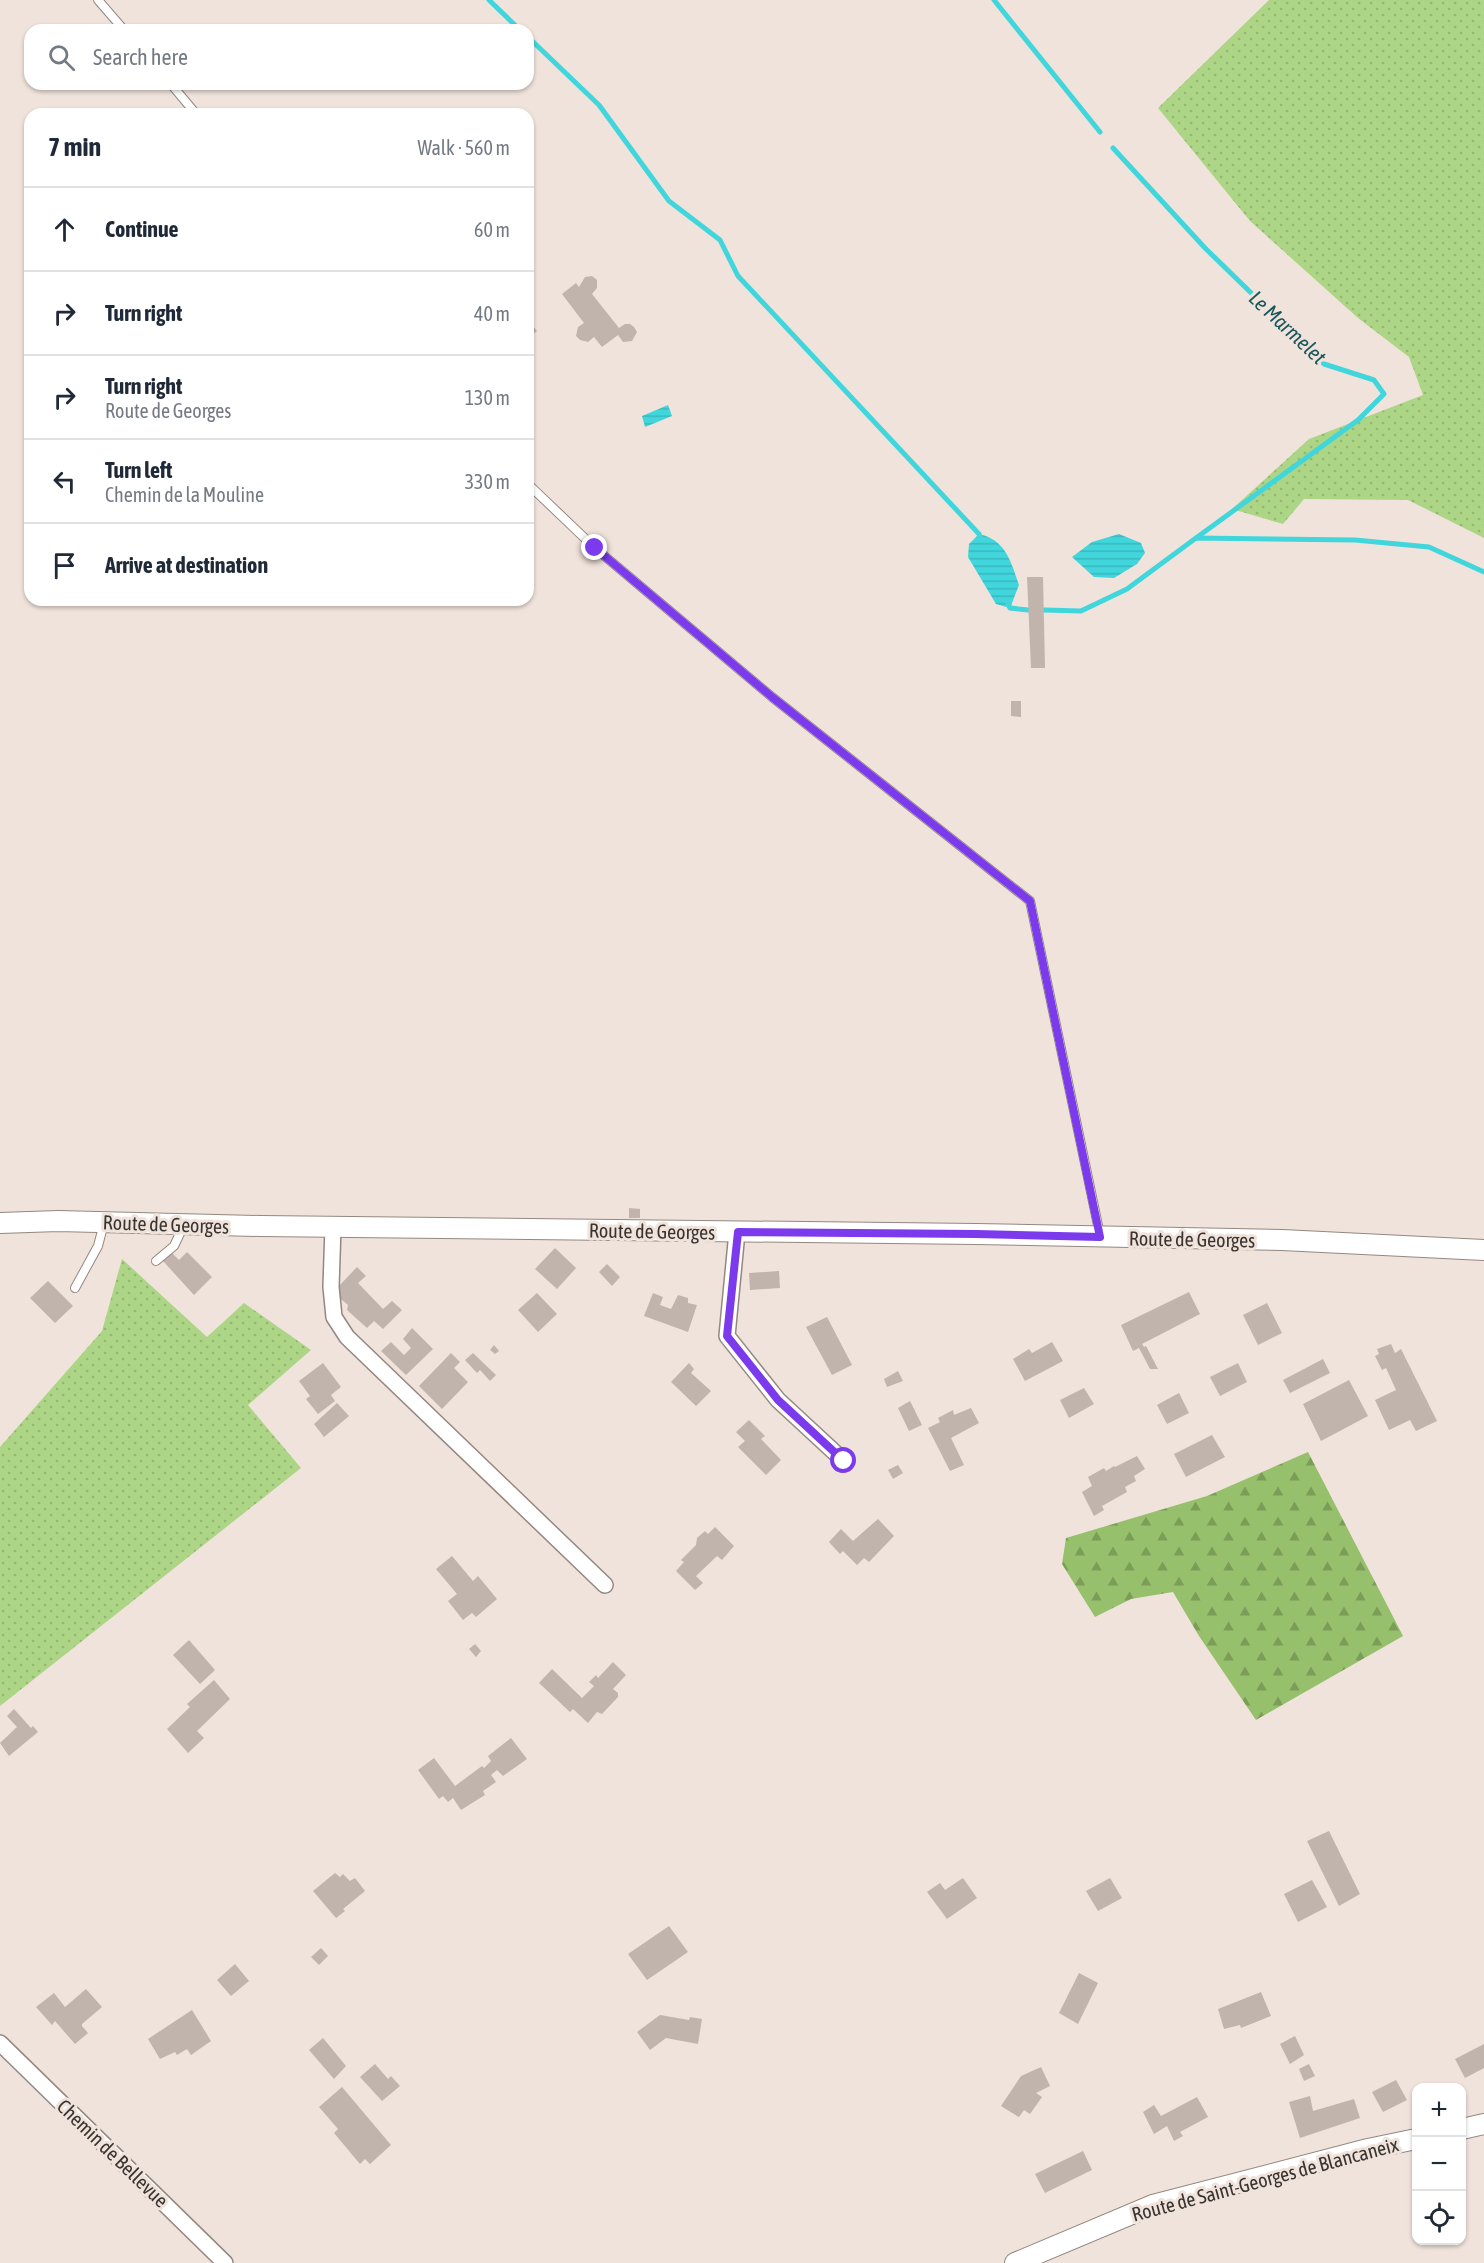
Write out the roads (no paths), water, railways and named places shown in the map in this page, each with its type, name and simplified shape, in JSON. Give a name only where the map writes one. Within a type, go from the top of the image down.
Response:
[{"type":"street","name":"Route de Georges","points":[[0,1223],[58,1221],[333,1227],[976,1234],[1282,1240],[1484,1250]]},
{"type":"street","points":[[333,1227],[331,1287],[334,1317],[347,1337],[605,1585]]},
{"type":"street","points":[[738,1232],[727,1336],[778,1400],[844,1461]]},
{"type":"street","name":"Chemin de Bellevue","points":[[0,2043],[225,2263]]},
{"type":"street","points":[[1466,2128],[1484,2124]]},
{"type":"street","name":"Route de Saint-Georges de Blancaneix","points":[[1015,2263],[1153,2205],[1412,2140]]},
{"type":"lane","points":[[98,0],[119,24]]},
{"type":"lane","points":[[176,90],[191,108]]},
{"type":"lane","points":[[534,490],[595,548],[772,697],[1030,901],[1100,1237]]},
{"type":"lane","points":[[75,1288],[98,1246],[104,1222]]},
{"type":"lane","points":[[156,1261],[174,1246],[184,1224]]},
{"type":"water","points":[[668,405],[672,416],[645,427],[642,416]]},
{"type":"water","points":[[979,534],[996,541],[1010,560],[1019,585],[1010,608],[996,604],[968,557],[969,544]]},
{"type":"water","points":[[1119,534],[1141,543],[1145,553],[1137,564],[1114,578],[1094,577],[1072,557],[1092,542]]},
{"type":"waterway","points":[[489,0],[514,24]]},
{"type":"waterway","name":"Le Marmelet","points":[[994,0],[1100,132]]},
{"type":"waterway","points":[[534,43],[599,105],[669,201],[720,240],[738,276],[979,534],[981,539]]},
{"type":"waterway","name":"Le Marmelet","points":[[1113,148],[1205,248],[1324,364],[1374,380],[1384,394],[1358,420],[1196,538]]},
{"type":"waterway","points":[[1044,610],[1081,611],[1127,589],[1196,538],[1355,540],[1429,547],[1484,572]]},
{"type":"waterway","points":[[1008,603],[1010,608],[1028,610]]}]
